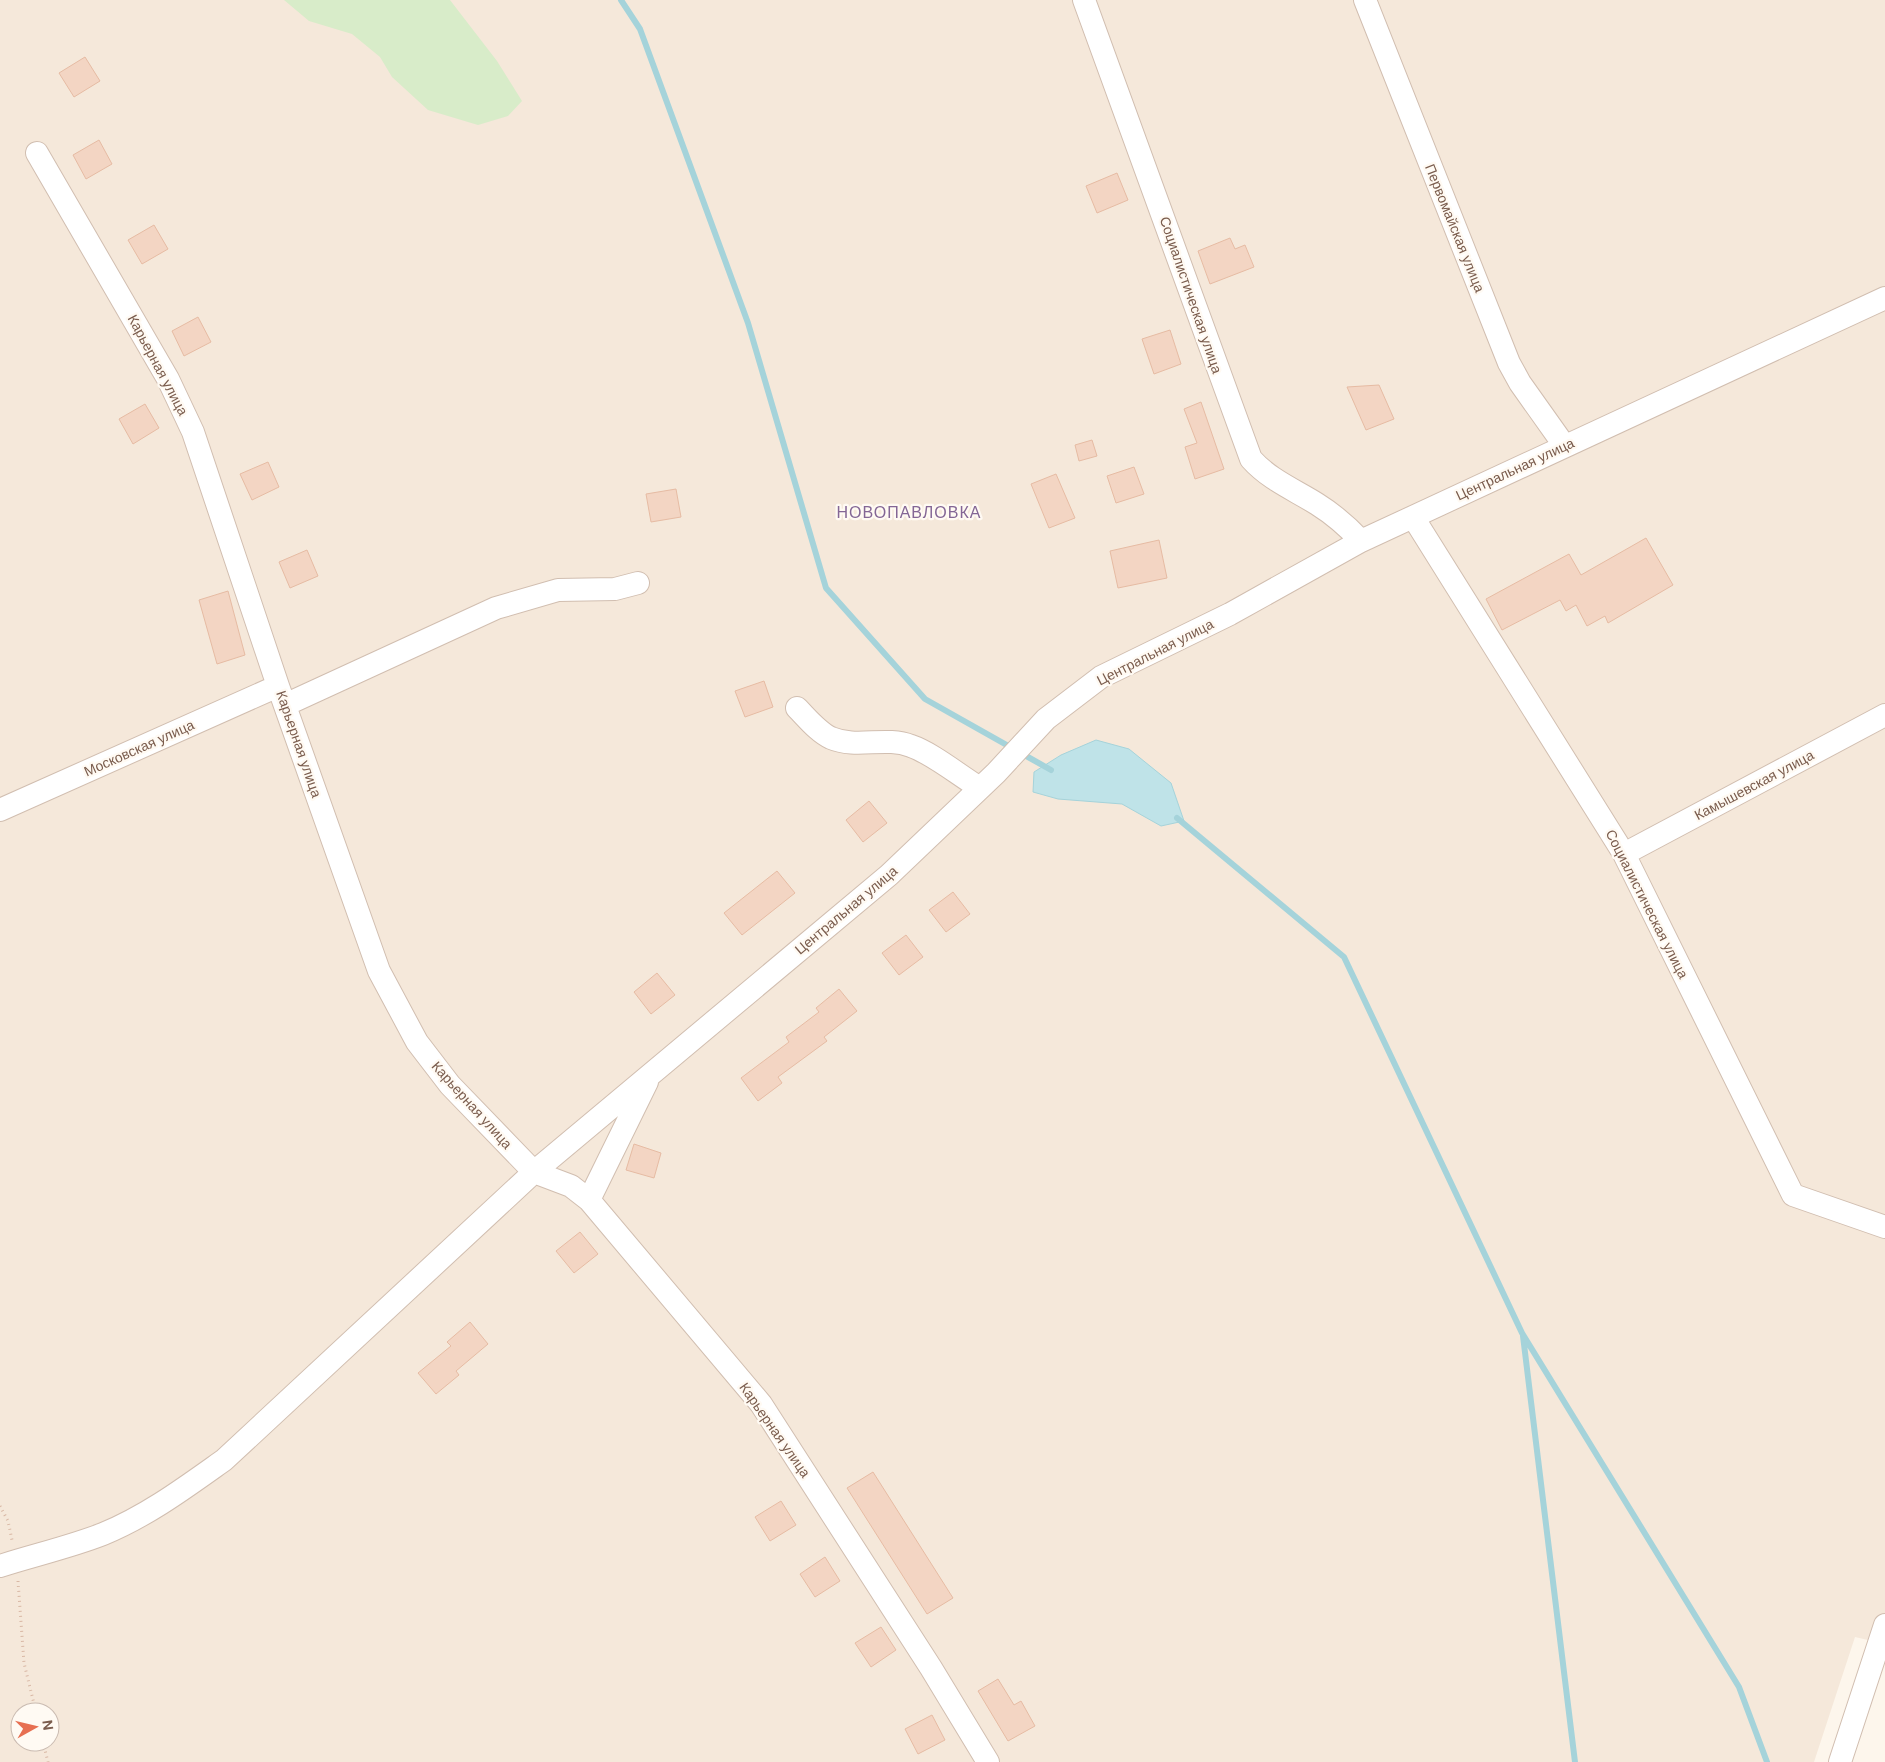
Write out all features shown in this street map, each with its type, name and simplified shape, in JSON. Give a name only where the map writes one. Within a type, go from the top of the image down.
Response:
[{"type":"street","name":"Социалистическая улица","points":[[1084,0],[1251,459],[1279,484],[1317,504],[1339,520],[1361,541]]},
{"type":"street","name":"Первомайская улица","points":[[1365,0],[1509,363],[1520,383],[1564,445]]},
{"type":"street","name":"Карьерная улица","points":[[37,153],[168,379],[193,432],[282,696],[379,971],[417,1042],[450,1085],[534,1172],[571,1186],[589,1200],[761,1404],[988,1762]]},
{"type":"street","name":"Центральная улица","points":[[8,1563],[110,1530],[142,1514],[224,1460],[534,1172],[889,875],[988,781],[1046,719],[1100,677],[1230,614],[1361,541],[1564,445],[1885,298]]},
{"type":"street","name":"Социалистическая улица","points":[[1413,518],[1624,854],[1793,1195],[1885,1226]]},
{"type":"street","name":"Московская улица","points":[[0,810],[496,608],[558,590],[578,588],[615,589],[638,583]]},
{"type":"street","points":[[797,708],[820,731],[830,738],[848,743],[889,741],[911,746],[988,781]]},
{"type":"street","name":"Камышевская улица","points":[[1624,854],[1885,715]]},
{"type":"street","points":[[589,1200],[652,1073]]},
{"type":"street","points":[[1840,1762],[1885,1625]]},
{"type":"path","points":[[0,1506],[8,1521],[8,1563],[24,1663],[34,1702]]},
{"type":"shaded area","name":"НОВОПАВЛОВКА","points":[[0,0],[1885,0],[1885,1644],[1855,1637],[1814,1762],[0,1762]]},
{"type":"green space","points":[[284,0],[450,0],[497,61],[522,101],[508,116],[478,125],[428,110],[392,77],[380,57],[352,34],[309,21]]},
{"type":"water","points":[[1096,740],[1129,749],[1171,783],[1184,821],[1161,826],[1122,804],[1058,799],[1033,792],[1034,772],[1061,755]]},
{"type":"building","points":[[85,57],[100,81],[74,97],[59,73]]},
{"type":"building","points":[[99,140],[112,164],[86,179],[73,155]]},
{"type":"building","points":[[1117,173],[1128,200],[1097,213],[1086,186]]},
{"type":"building","points":[[154,225],[168,249],[142,264],[128,240]]},
{"type":"building","points":[[1230,238],[1235,249],[1245,245],[1254,267],[1210,284],[1198,251]]},
{"type":"building","points":[[198,317],[211,342],[184,356],[172,331]]},
{"type":"building","points":[[1170,330],[1181,364],[1154,374],[1142,339]]},
{"type":"building","points":[[1379,385],[1394,419],[1366,430],[1347,387]]},
{"type":"building","points":[[1201,402],[1224,469],[1195,479],[1185,447],[1197,443],[1184,409]]},
{"type":"building","points":[[145,404],[159,428],[133,444],[119,419]]},
{"type":"building","points":[[1092,440],[1097,456],[1079,461],[1075,445]]},
{"type":"building","points":[[268,462],[279,487],[252,500],[240,474]]},
{"type":"building","points":[[1134,467],[1144,494],[1116,503],[1107,476]]},
{"type":"building","points":[[1056,474],[1075,518],[1049,528],[1031,484]]},
{"type":"building","points":[[676,489],[681,517],[651,522],[646,494]]},
{"type":"building","points":[[1646,538],[1673,585],[1608,623],[1605,616],[1587,626],[1576,605],[1566,611],[1560,600],[1502,630],[1486,599],[1569,554],[1581,575]]},
{"type":"building","points":[[1159,540],[1167,578],[1118,588],[1110,551]]},
{"type":"building","points":[[307,550],[318,576],[290,588],[279,562]]},
{"type":"building","points":[[228,591],[245,655],[217,664],[199,600]]},
{"type":"building","points":[[764,681],[773,707],[745,717],[735,691]]},
{"type":"building","points":[[869,801],[887,823],[863,842],[846,820]]},
{"type":"building","points":[[777,871],[795,893],[742,935],[724,913]]},
{"type":"building","points":[[953,892],[970,914],[946,932],[929,910]]},
{"type":"building","points":[[906,935],[923,957],[899,975],[882,953]]},
{"type":"building","points":[[657,973],[675,995],[651,1014],[634,992]]},
{"type":"building","points":[[839,989],[857,1011],[824,1037],[827,1041],[778,1077],[782,1083],[758,1101],[741,1078],[789,1042],[786,1037],[819,1012],[816,1008]]},
{"type":"building","points":[[634,1144],[661,1153],[654,1178],[626,1170]]},
{"type":"building","points":[[580,1232],[598,1254],[574,1273],[556,1251]]},
{"type":"building","points":[[470,1322],[488,1344],[456,1371],[459,1375],[436,1394],[418,1373],[451,1346],[447,1342]]},
{"type":"building","points":[[873,1472],[953,1598],[927,1614],[847,1488]]},
{"type":"building","points":[[781,1501],[796,1525],[770,1541],[755,1517]]},
{"type":"building","points":[[825,1557],[840,1581],[815,1597],[800,1574]]},
{"type":"building","points":[[881,1627],[896,1650],[871,1667],[855,1643]]},
{"type":"building","points":[[998,1679],[1014,1705],[1021,1701],[1035,1726],[1008,1741],[978,1691]]},
{"type":"building","points":[[932,1715],[945,1740],[918,1754],[905,1729]]},
{"type":"waterway","points":[[621,0],[640,29],[748,323],[826,588],[925,699],[1051,770]]},
{"type":"waterway","points":[[1177,818],[1344,957],[1522,1333],[1739,1687],[1767,1762]]},
{"type":"waterway","points":[[1523,1336],[1575,1762]]},
{"type":"district","name":"НОВОПАВЛОВКА","points":[[909,512]]}]
